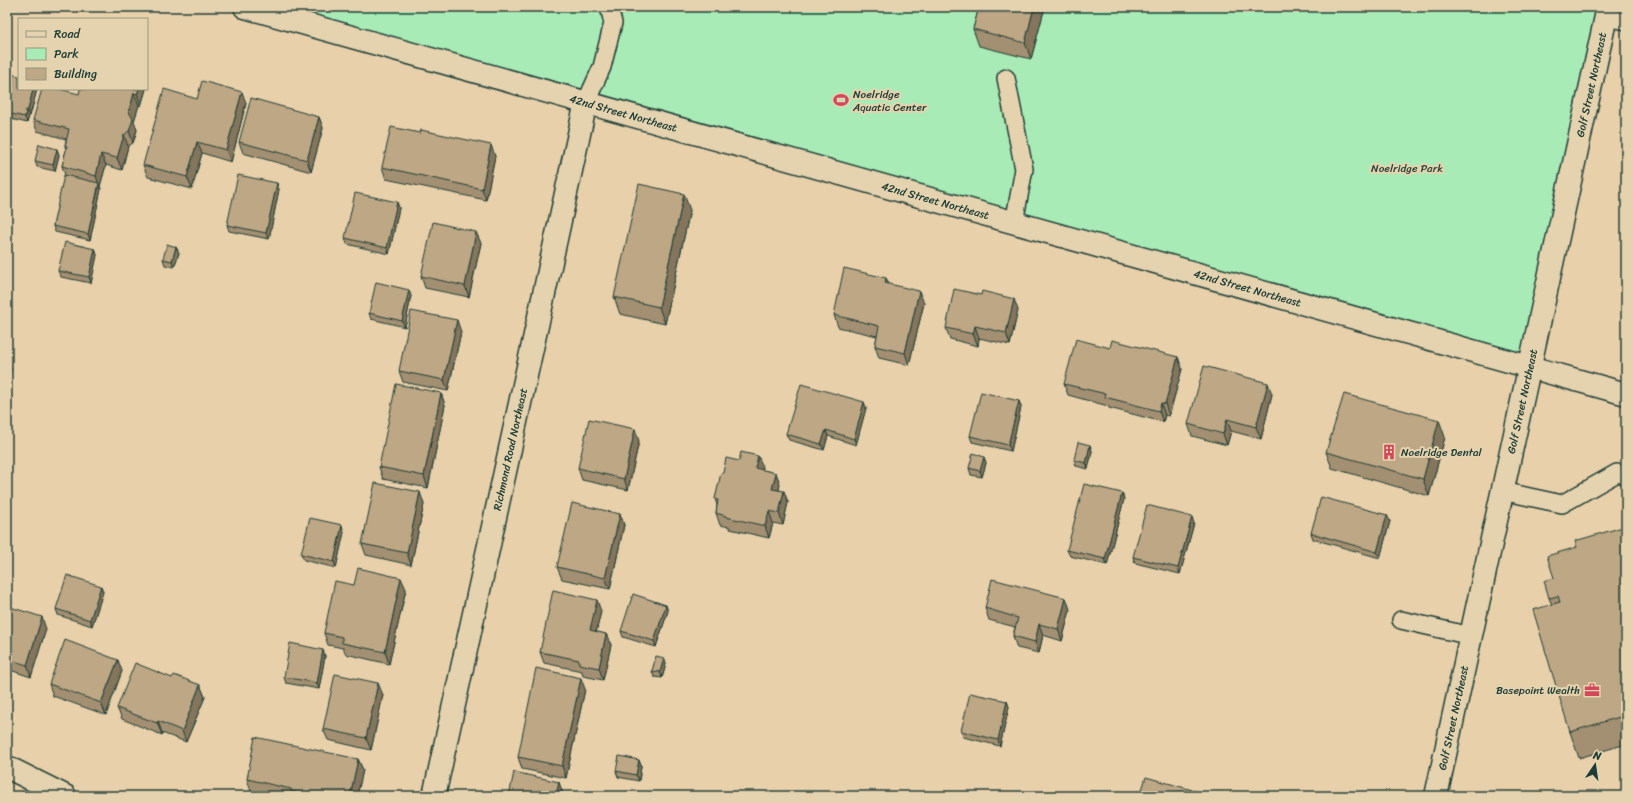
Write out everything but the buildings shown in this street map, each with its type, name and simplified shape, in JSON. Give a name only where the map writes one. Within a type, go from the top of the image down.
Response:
[{"type":"street","name":"42nd Street Northeast","points":[[245,7],[1626,394]]},
{"type":"street","name":"Golf Street Northeast","points":[[1436,796],[1529,368],[1613,15]]},
{"type":"street","name":"Richmond Road Northeast","points":[[434,796],[586,102]]},
{"type":"street","points":[[7,767],[65,796]]},
{"type":"lane","points":[[586,102],[602,67],[613,23],[608,7]]},
{"type":"lane","points":[[1006,78],[1024,169],[1014,223]]},
{"type":"lane","points":[[1502,491],[1562,504],[1617,473],[1626,475]]},
{"type":"lane","points":[[1401,620],[1471,636]]},
{"type":"green space","name":"Noelridge Park","points":[[245,7],[1608,7],[1529,368]]},
{"type":"place","name":"Noelridge Aquatic Center","points":[[841,100]]},
{"type":"place","name":"Noelridge Dental","points":[[1389,452]]},
{"type":"place","name":"Basepoint Wealth","points":[[1592,690]]}]
